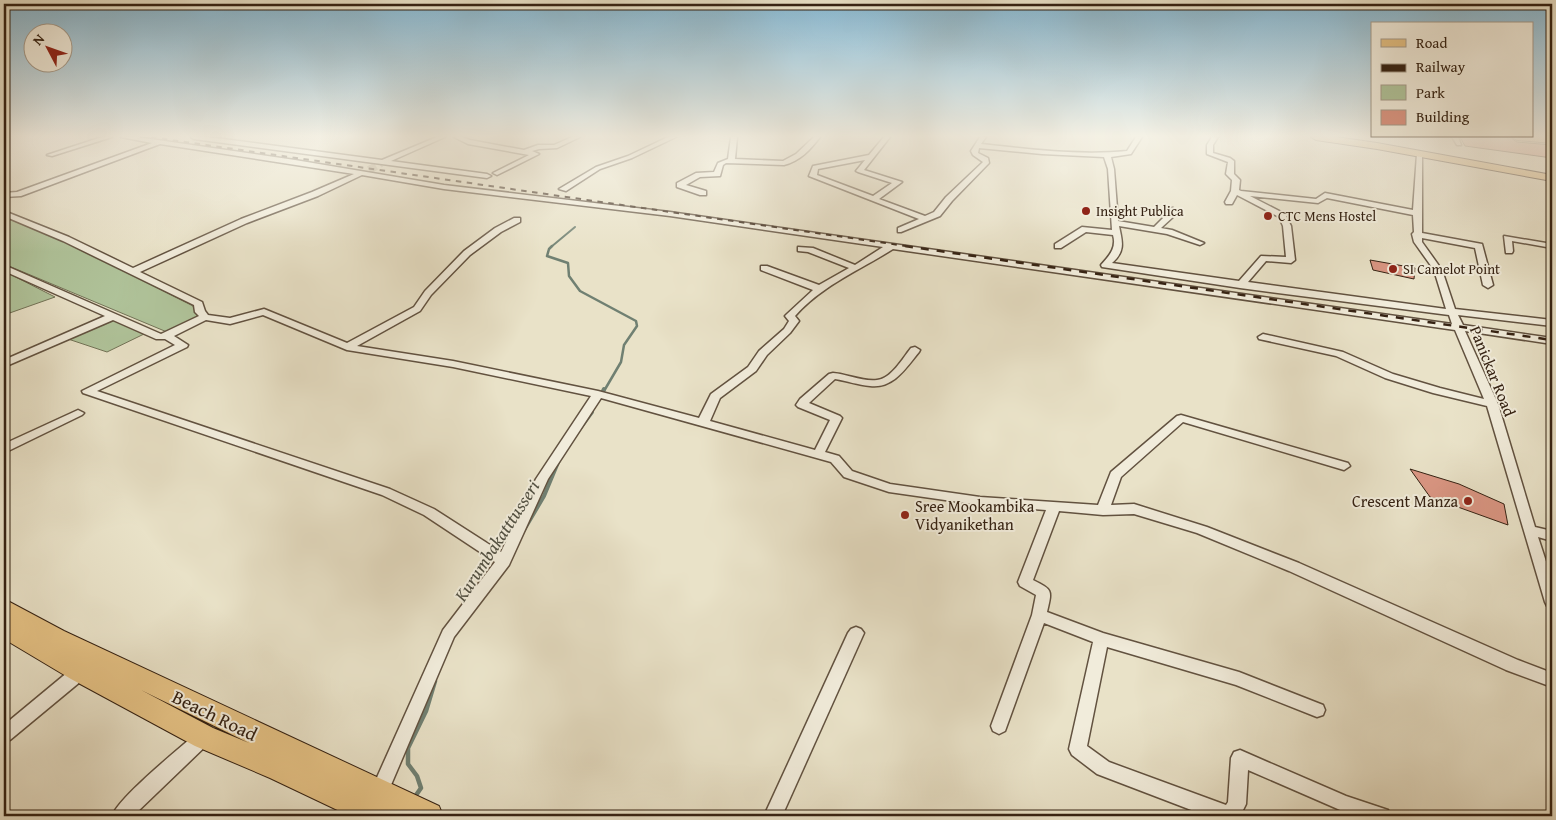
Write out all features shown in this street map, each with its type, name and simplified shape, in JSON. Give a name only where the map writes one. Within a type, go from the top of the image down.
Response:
[{"type":"main road","points":[[1537,175],[1552,178]]},
{"type":"main road","name":"Beach Road","points":[[4,608],[56,638],[380,805],[427,815]]},
{"type":"main road","points":[[4,628],[80,672],[164,714],[204,737],[280,769],[380,805]]},
{"type":"street","points":[[4,195],[18,194],[69,175]]},
{"type":"street","points":[[132,272],[244,221],[358,175]]},
{"type":"street","points":[[382,175],[444,187],[670,214],[1552,341]]},
{"type":"street","points":[[481,175],[487,176]]},
{"type":"street","points":[[563,189],[586,175]]},
{"type":"street","points":[[698,175],[680,185],[703,193]]},
{"type":"street","points":[[813,175],[926,219]]},
{"type":"street","points":[[874,199],[898,182],[875,175]]},
{"type":"street","points":[[901,230],[937,214],[949,199],[973,175]]},
{"type":"street","points":[[1112,175],[1115,222],[1120,242],[1113,258],[1105,265],[1240,285],[1552,323]]},
{"type":"street","points":[[1229,202],[1236,192],[1236,180],[1231,175]]},
{"type":"street","points":[[1419,175],[1416,234],[1479,246],[1488,285]]},
{"type":"street","points":[[1236,192],[1318,201],[1325,195],[1417,213]]},
{"type":"street","points":[[1236,192],[1282,216],[1287,226],[1291,260],[1264,258],[1240,285]]},
{"type":"street","points":[[1157,229],[1160,224],[1169,218],[1165,215],[1170,210]]},
{"type":"street","points":[[4,213],[66,239],[199,304],[200,312],[205,317]]},
{"type":"street","points":[[347,347],[417,309],[428,293],[467,253],[498,230],[517,220]]},
{"type":"street","points":[[1115,222],[1157,229],[1200,243]]},
{"type":"street","points":[[1058,246],[1085,229],[1117,233]]},
{"type":"street","name":"Panickar Road","points":[[1416,234],[1418,242],[1438,270],[1452,312],[1492,404],[1552,602]]},
{"type":"street","points":[[1509,251],[1507,238],[1552,246]]},
{"type":"street","points":[[703,423],[714,396],[752,369],[763,353],[787,331],[794,321],[790,316],[796,308],[817,288],[856,268],[891,246]]},
{"type":"street","points":[[801,249],[810,250],[856,268]]},
{"type":"street","points":[[4,268],[160,337],[167,336],[205,317],[230,321],[264,312],[347,347],[453,364],[598,394],[835,459],[848,474],[889,488],[980,501],[1103,510],[1134,509],[1202,530],[1294,567],[1512,665],[1552,680]]},
{"type":"street","points":[[764,268],[817,288]]},
{"type":"street","points":[[4,364],[113,316]]},
{"type":"street","points":[[167,336],[182,345],[87,390],[386,492],[429,512],[504,561]]},
{"type":"street","points":[[1263,336],[1339,354],[1389,376],[1437,391],[1492,404]]},
{"type":"street","points":[[818,455],[834,427],[836,418],[802,405],[804,401],[833,376],[846,377],[871,384],[881,384],[889,380],[915,350]]},
{"type":"street","points":[[380,805],[448,634],[504,561],[542,479],[598,394]]},
{"type":"street","points":[[4,449],[78,414]]},
{"type":"street","points":[[1103,510],[1115,475],[1181,418],[1344,466]]},
{"type":"street","points":[[998,726],[1040,615],[1044,592],[1025,582],[1054,506]]},
{"type":"street","points":[[1529,530],[1552,536]]},
{"type":"street","points":[[1040,615],[1101,639],[1239,679],[1317,710]]},
{"type":"street","points":[[773,816],[856,633]]},
{"type":"street","points":[[1101,639],[1078,749],[1103,768],[1230,816],[1237,804],[1240,758],[1344,804],[1381,816]]},
{"type":"street","points":[[4,735],[80,672]]},
{"type":"street","points":[[121,816],[204,737]]},
{"type":"green space","points":[[4,216],[62,240],[193,306],[198,317],[167,332],[4,264]]},
{"type":"green space","points":[[4,271],[55,297],[4,315]]},
{"type":"green space","points":[[110,319],[144,334],[107,352],[68,339]]},
{"type":"building","name":"SI Camelot Point","points":[[1370,260],[1415,268],[1414,279],[1373,270]]},
{"type":"building","name":"Crescent Manza","points":[[1410,469],[1459,484],[1504,504],[1508,525],[1430,497]]},
{"type":"waterway","name":"Kurumbakatttusseri","points":[[551,247],[575,227]]},
{"type":"waterway","name":"Kurumbakatttusseri","points":[[551,247],[547,256],[568,263],[569,276],[580,291],[636,321],[637,326],[624,345],[621,362],[604,391]]},
{"type":"waterway","name":"Kurumbakatttusseri","points":[[601,395],[604,389]]},
{"type":"waterway","name":"Kurumbakatttusseri","points":[[578,431],[592,412]]},
{"type":"waterway","name":"Kurumbakatttusseri","points":[[524,530],[544,496],[559,460]]},
{"type":"waterway","name":"Kurumbakatttusseri","points":[[414,798],[421,788],[417,776],[408,764],[408,748],[426,711],[435,681]]},
{"type":"railway","points":[[416,175],[913,247]]},
{"type":"railway","points":[[905,246],[1552,340]]},
{"type":"place","name":"Insight Publica","points":[[1086,211]]},
{"type":"place","name":"CTC Mens Hostel","points":[[1268,216]]},
{"type":"place","name":"SI Camelot Point","points":[[1393,269]]},
{"type":"place","name":"Crescent Manza","points":[[1468,501]]},
{"type":"place","name":"Sree Mookambika Vidyanikethan","points":[[905,515]]}]
